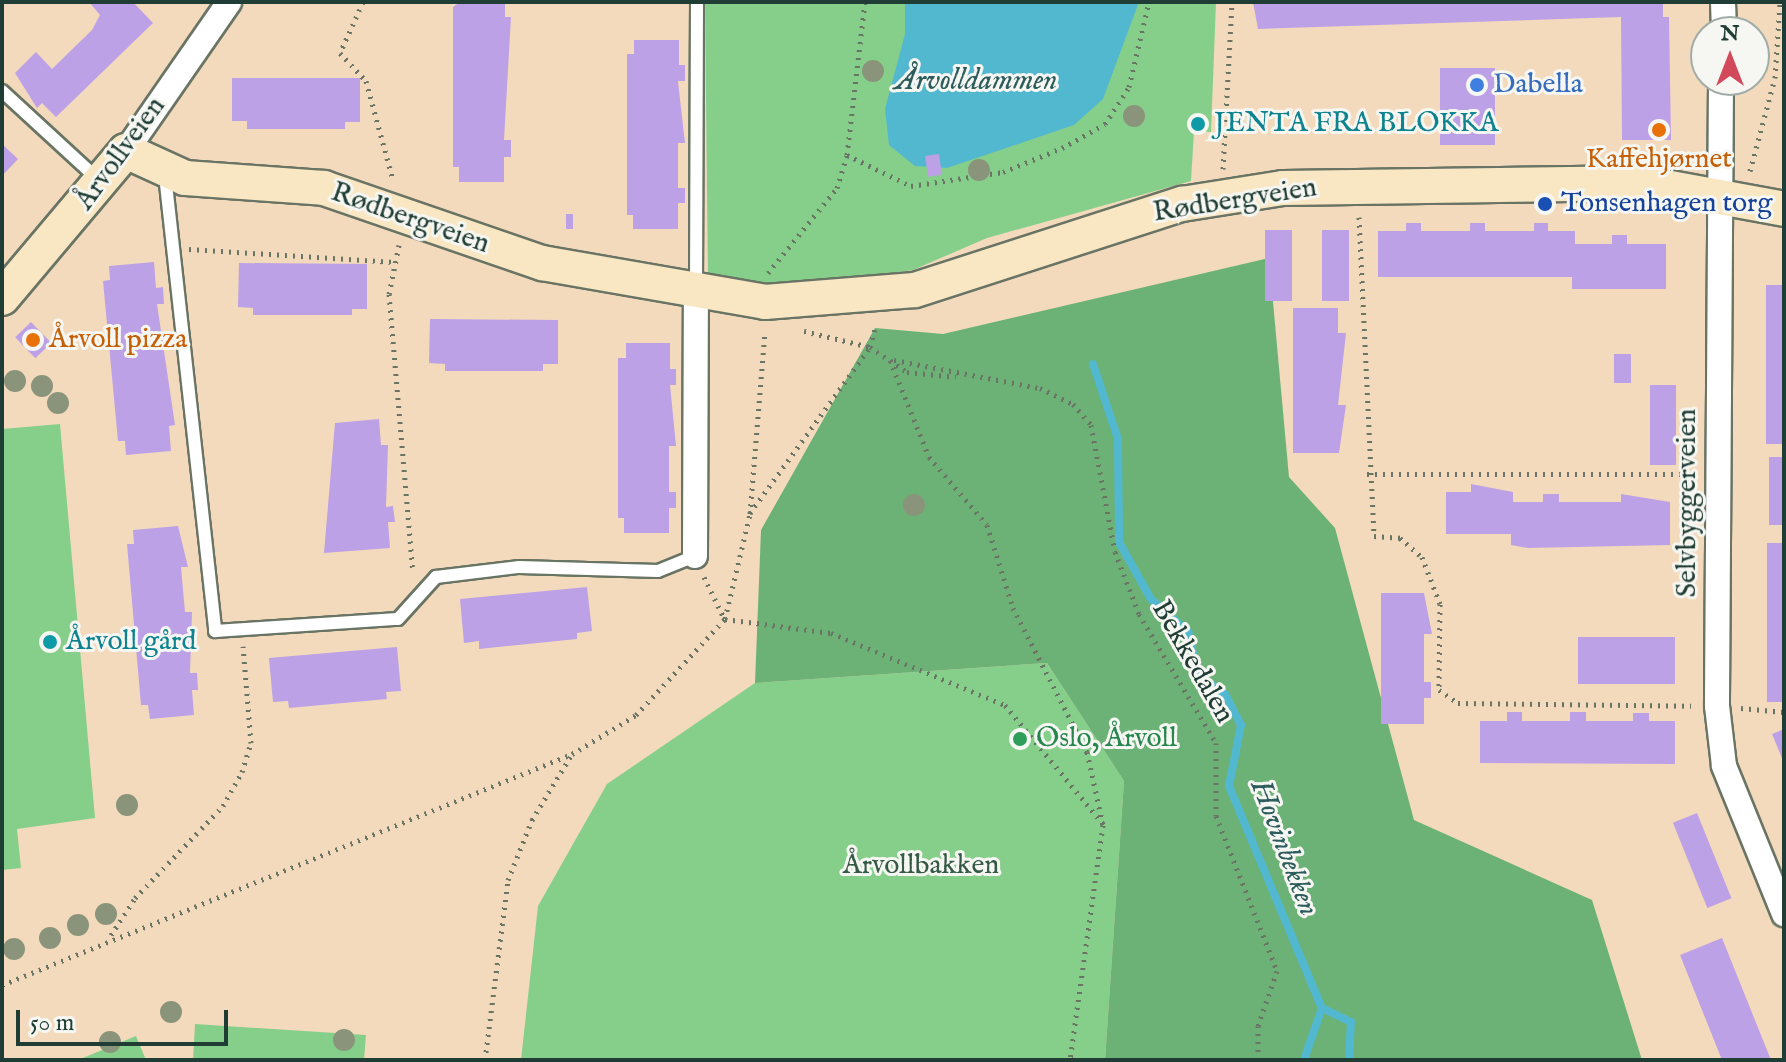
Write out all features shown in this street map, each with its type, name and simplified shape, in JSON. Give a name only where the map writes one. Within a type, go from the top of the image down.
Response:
[{"type":"street","name":"Årvollveien","points":[[2,298],[102,183],[229,2]]},
{"type":"street","name":"Selvbyggerveien","points":[[1720,96],[1716,191],[1720,474],[1717,706],[1724,766],[1784,914]]},
{"type":"street","name":"Rødbergveien","points":[[126,151],[165,172],[302,183],[528,259],[765,302],[915,290],[1182,204],[1283,188],[1643,183],[1716,191],[1784,209]]},
{"type":"street","points":[[695,556],[696,291]]},
{"type":"lane","points":[[696,291],[697,2]]},
{"type":"lane","points":[[2,91],[102,183]]},
{"type":"lane","points":[[165,172],[215,631],[398,619],[436,577],[519,567],[658,571],[695,556]]},
{"type":"path","points":[[363,2],[340,53],[366,81],[396,188]]},
{"type":"path","points":[[765,278],[818,219],[847,155],[865,2]]},
{"type":"path","points":[[847,155],[911,186],[1003,172],[1062,148],[1105,124],[1129,87],[1149,2]]},
{"type":"path","points":[[1223,174],[1232,2]]},
{"type":"path","points":[[1750,171],[1775,78],[1780,2]]},
{"type":"path","points":[[1359,207],[1367,474],[1374,536],[1400,538],[1422,557],[1440,604],[1439,690],[1458,703],[1717,706],[1784,712]]},
{"type":"path","points":[[400,240],[389,294],[416,600]]},
{"type":"path","points":[[173,246],[395,262]]},
{"type":"path","points":[[2,985],[110,936],[572,754],[636,715],[725,619],[750,514],[765,321],[780,325]]},
{"type":"path","points":[[750,514],[870,347],[875,328]]},
{"type":"path","name":"Bekkedalen","points":[[795,329],[870,347],[889,359],[956,377],[1040,388],[1073,404],[1091,425],[1115,552],[1139,614],[1216,743],[1216,816],[1277,971],[1258,1026],[1258,1060]]},
{"type":"path","points":[[889,359],[896,391],[929,457],[987,525],[1013,608],[1087,752],[1103,825],[1070,1060]]},
{"type":"path","points":[[1367,474],[1720,474]]},
{"type":"path","points":[[695,556],[725,619]]},
{"type":"path","points":[[725,619],[831,633],[1005,705],[1103,825]]},
{"type":"path","points":[[110,936],[135,898],[223,806],[242,772],[251,743],[241,629]]},
{"type":"path","points":[[485,1060],[508,880],[532,820],[572,754]]},
{"type":"green space","points":[[705,2],[1216,2],[1211,132],[1194,131],[1191,181],[987,238],[913,270],[819,285],[708,284]]},
{"type":"green space","points":[[1269,258],[1289,477],[1335,528],[1414,820],[1592,900],[1642,1060],[1105,1060],[1124,781],[1047,663],[755,683],[761,530],[875,328],[943,334]]},
{"type":"green space","points":[[60,424],[95,818],[17,829],[21,868],[2,870],[2,429]]},
{"type":"green space","name":"Årvollbakken","points":[[1047,663],[1124,781],[1105,1060],[521,1060],[538,906],[607,784],[755,683]]},
{"type":"green space","points":[[195,1024],[366,1035],[364,1060],[193,1060]]},
{"type":"green space","points":[[136,1036],[146,1060],[78,1060]]},
{"type":"water","name":"Årvolldammen","points":[[905,2],[1139,2],[1103,99],[1074,125],[947,168],[915,166],[889,145],[885,109],[905,34]]},
{"type":"building","points":[[89,2],[133,2],[153,23],[56,117],[42,103],[37,108],[15,73],[36,52],[52,69],[92,30],[100,15]]},
{"type":"building","points":[[460,2],[505,2],[505,17],[511,17],[504,140],[511,140],[511,157],[504,157],[504,182],[459,182],[459,167],[453,167],[453,7]]},
{"type":"building","points":[[1253,2],[1663,2],[1663,17],[1669,17],[1671,140],[1622,140],[1621,17],[1258,29]]},
{"type":"building","points":[[634,40],[679,40],[679,65],[685,65],[685,81],[678,81],[685,143],[678,143],[678,188],[685,188],[685,203],[678,203],[678,229],[633,229],[633,215],[627,215],[627,54],[634,54]]},
{"type":"building","points":[[1440,68],[1495,68],[1495,145],[1440,145]]},
{"type":"building","points":[[232,78],[360,78],[360,122],[345,122],[345,129],[247,129],[247,121],[232,121]]},
{"type":"building","points":[[2,144],[18,159],[2,176]]},
{"type":"building","points":[[939,154],[942,175],[928,177],[925,156]]},
{"type":"building","points":[[566,214],[573,214],[573,229],[566,229]]},
{"type":"building","points":[[1406,223],[1421,223],[1421,231],[1470,231],[1470,223],[1485,223],[1485,231],[1534,231],[1534,223],[1548,223],[1548,231],[1575,231],[1575,244],[1612,244],[1612,235],[1627,235],[1627,244],[1666,244],[1666,289],[1572,289],[1572,277],[1378,277],[1378,231],[1406,231]]},
{"type":"building","points":[[1265,230],[1292,230],[1292,301],[1265,301]]},
{"type":"building","points":[[1322,230],[1349,230],[1349,301],[1322,301]]},
{"type":"building","points":[[154,262],[156,288],[163,287],[164,304],[157,304],[175,425],[169,426],[171,451],[126,455],[125,441],[118,441],[103,281],[110,280],[109,266]]},
{"type":"building","points":[[239,263],[367,264],[367,309],[352,309],[352,315],[253,315],[253,308],[238,307]]},
{"type":"building","points":[[1766,285],[1784,285],[1784,444],[1766,444]]},
{"type":"building","points":[[1293,308],[1338,308],[1338,333],[1346,333],[1338,405],[1346,405],[1339,453],[1293,453]]},
{"type":"building","points":[[430,319],[558,320],[558,364],[543,364],[543,371],[445,371],[445,364],[429,363]]},
{"type":"building","name":"Årvoll pizza","points":[[31,322],[51,343],[35,358],[15,337]]},
{"type":"building","points":[[626,343],[670,343],[670,369],[676,369],[676,385],[670,385],[676,446],[669,446],[669,492],[676,492],[676,508],[669,508],[669,533],[624,533],[624,518],[618,518],[618,358],[626,358]]},
{"type":"building","points":[[1614,354],[1631,354],[1631,383],[1614,383]]},
{"type":"building","points":[[1650,385],[1676,385],[1676,465],[1650,465]]},
{"type":"building","points":[[379,419],[381,445],[388,445],[386,507],[393,506],[395,522],[388,522],[390,548],[324,553],[335,423]]},
{"type":"building","points":[[1769,457],[1784,457],[1784,525],[1769,525]]},
{"type":"building","points":[[1471,484],[1513,492],[1513,502],[1543,502],[1543,494],[1559,494],[1559,502],[1621,502],[1621,494],[1670,502],[1670,545],[1528,548],[1511,545],[1511,534],[1446,534],[1446,492],[1471,492]]},
{"type":"building","points":[[178,526],[188,567],[181,567],[185,612],[192,612],[190,673],[197,673],[198,690],[192,690],[194,715],[150,719],[148,705],[141,705],[127,544],[134,544],[133,530]]},
{"type":"building","points":[[1767,543],[1784,543],[1784,702],[1767,702]]},
{"type":"building","points":[[587,587],[592,631],[577,633],[577,639],[479,649],[479,641],[464,643],[460,599]]},
{"type":"building","points":[[1381,593],[1424,593],[1432,634],[1424,634],[1424,682],[1431,682],[1431,698],[1424,698],[1424,724],[1381,724]]},
{"type":"building","points":[[1578,637],[1675,637],[1675,684],[1578,684]]},
{"type":"building","points":[[397,647],[401,691],[386,692],[387,699],[289,708],[288,701],[273,702],[269,658]]},
{"type":"building","points":[[1507,712],[1522,712],[1522,721],[1570,721],[1570,712],[1586,712],[1586,721],[1633,721],[1633,713],[1649,713],[1649,721],[1675,721],[1675,764],[1480,763],[1480,721],[1507,721]]},
{"type":"building","points":[[1784,729],[1784,763],[1772,734]]},
{"type":"building","points":[[1697,813],[1731,898],[1707,908],[1673,823]]},
{"type":"building","points":[[1722,938],[1771,1060],[1722,1060],[1680,955]]},
{"type":"waterway","name":"Hovinbekken","points":[[1093,364],[1118,439],[1119,542],[1151,599],[1188,632],[1198,674],[1225,694],[1241,725],[1229,786],[1322,1008],[1304,1060]]},
{"type":"waterway","name":"Hovinbekken","points":[[1322,1008],[1351,1022],[1349,1060]]},
{"type":"place","name":"Dabella","points":[[1477,85]]},
{"type":"place","name":"JENTA FRA BLOKKA","points":[[1198,124]]},
{"type":"place","name":"Kaffehjørnet","points":[[1659,130]]},
{"type":"place","name":"Tonsenhagen torg","points":[[1545,204]]},
{"type":"place","name":"Årvoll pizza","points":[[33,340]]},
{"type":"place","name":"Årvoll gård","points":[[50,642]]},
{"type":"place","name":"Oslo, Årvoll","points":[[1020,739]]}]
